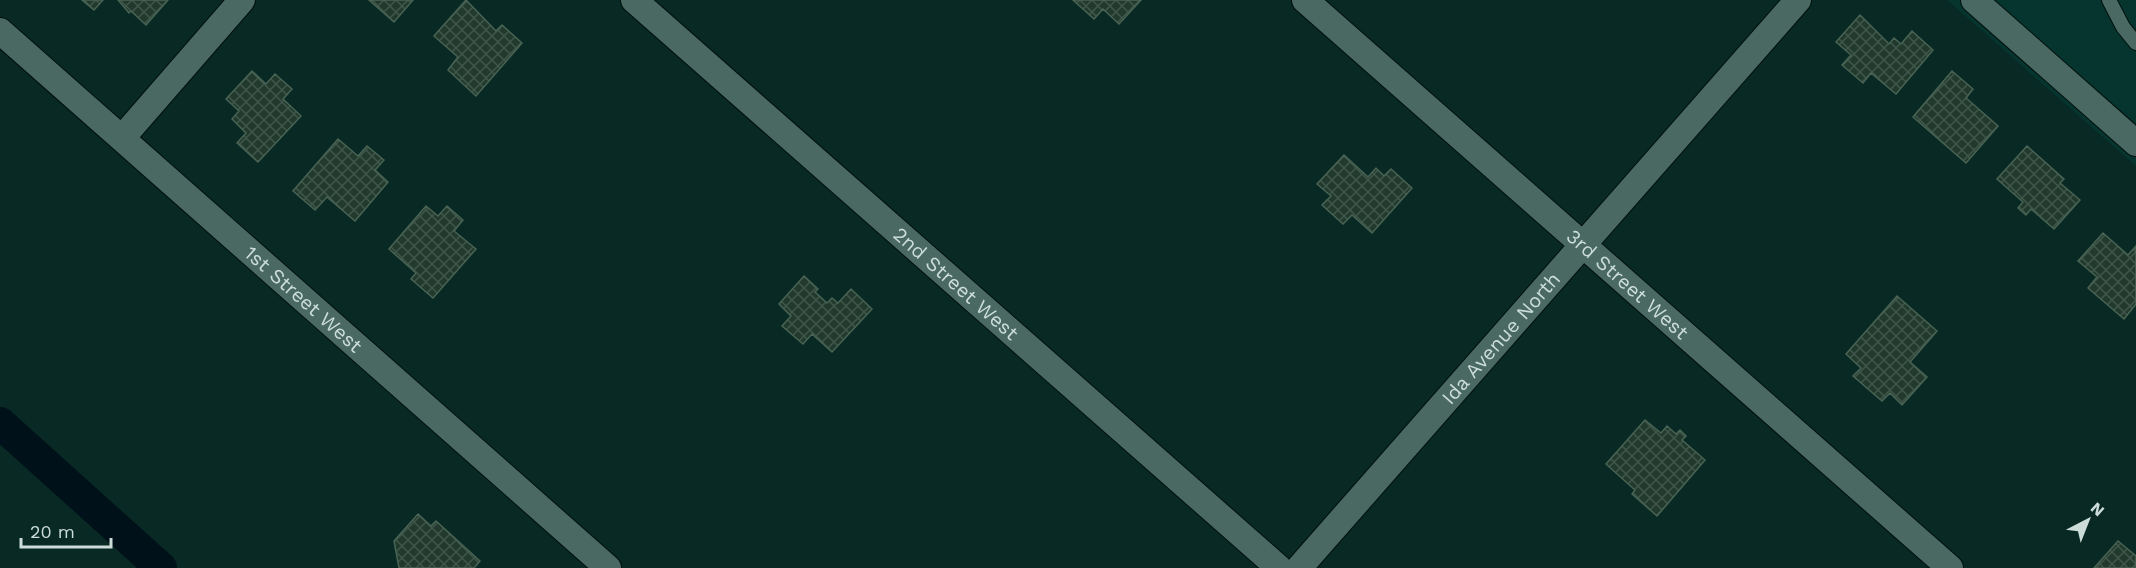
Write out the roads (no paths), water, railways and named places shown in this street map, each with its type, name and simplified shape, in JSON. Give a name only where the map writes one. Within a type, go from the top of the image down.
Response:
[{"type":"street","points":[[122,138],[242,0]]},
{"type":"street","name":"2nd Street West","points":[[634,0],[1279,568]]},
{"type":"street","name":"3rd Street West","points":[[1305,0],[1950,568]]},
{"type":"street","name":"Ida Avenue North","points":[[1299,568],[1798,0]]},
{"type":"street","points":[[1974,0],[2136,143]]},
{"type":"street","name":"1st Street West","points":[[0,31],[608,568]]},
{"type":"lane","points":[[2109,0],[2123,27],[2136,43]]},
{"type":"waterway","points":[[0,423],[161,568]]}]
